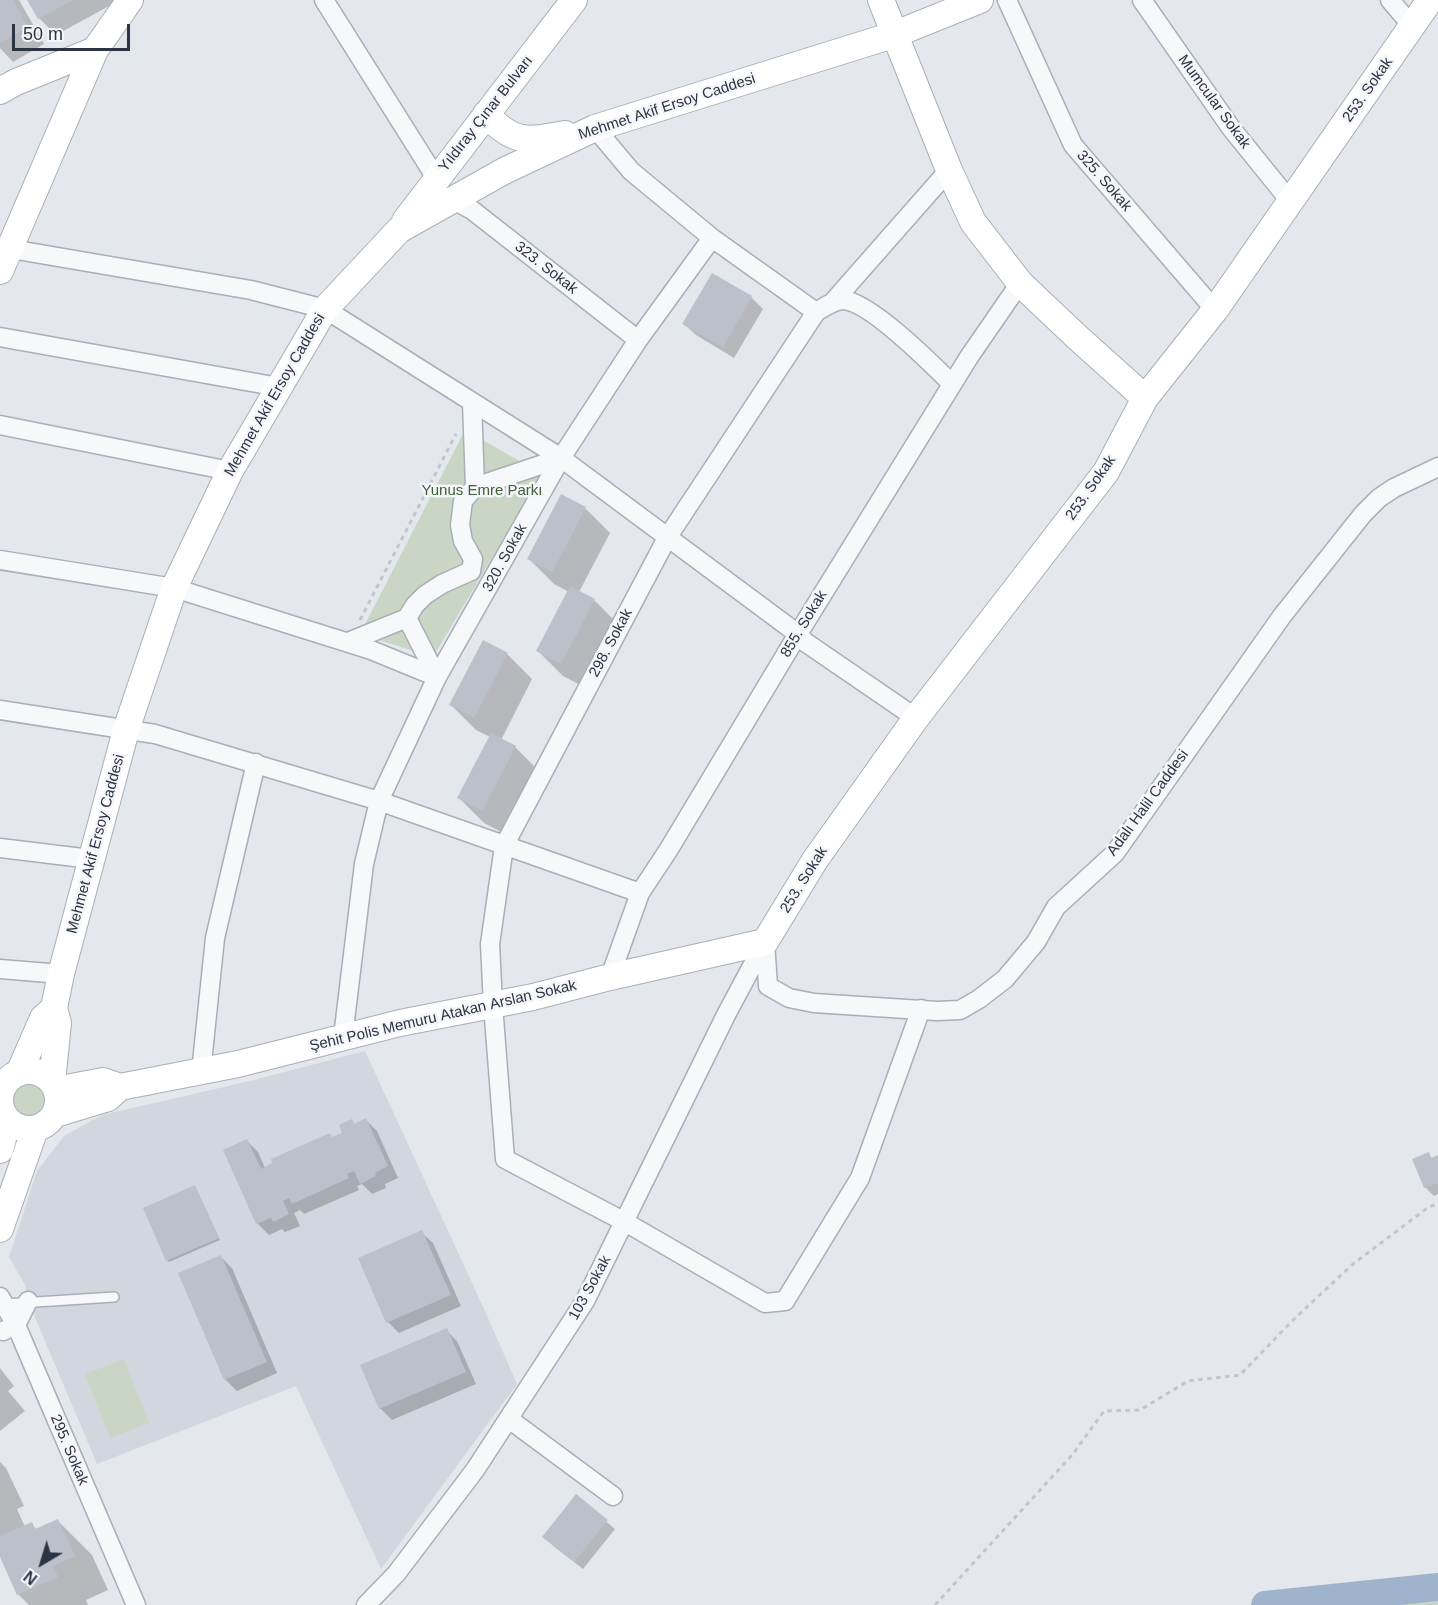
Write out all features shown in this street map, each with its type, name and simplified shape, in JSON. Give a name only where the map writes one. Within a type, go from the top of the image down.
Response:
[{"type":"street","points":[[130,0],[95,50],[4,257],[251,290],[325,309],[561,458],[798,634],[805,642],[916,718]]},
{"type":"street","points":[[324,0],[436,178]]},
{"type":"street","name":"Yıldıray Çınar Bulvarı","points":[[399,230],[436,178],[574,0]]},
{"type":"street","points":[[881,0],[972,222],[1020,283],[1145,398]]},
{"type":"street","name":"Mehmet Akif Ersoy Caddesi","points":[[54,1008],[126,730],[174,588],[230,471],[325,309],[399,230],[504,171],[595,128],[894,35],[980,0]]},
{"type":"street","name":"325. Sokak","points":[[1007,0],[1073,145],[1215,310]]},
{"type":"street","name":"Mumcular Sokak","points":[[1142,0],[1231,128],[1290,201]]},
{"type":"street","points":[[1390,0],[1412,26]]},
{"type":"street","name":"253. Sokak","points":[[765,942],[815,860],[916,718],[1106,472],[1145,398],[1215,310],[1430,0]]},
{"type":"street","points":[[0,91],[16,82],[95,50]]},
{"type":"street","points":[[486,114],[500,129],[519,138],[541,139],[595,128],[631,171],[712,238],[824,307],[842,300],[858,304],[920,352],[952,384]]},
{"type":"street","points":[[460,147],[462,160],[480,173],[504,171]]},
{"type":"street","name":"298. Sokak","points":[[625,1222],[505,1160],[490,944],[504,846],[667,538],[824,307],[949,170]]},
{"type":"street","name":"323. Sokak","points":[[452,199],[472,210],[638,340]]},
{"type":"street","name":"320. Sokak","points":[[343,1037],[364,864],[379,801],[437,677],[561,458],[638,340],[712,238]]},
{"type":"street","name":"855. Sokak","points":[[610,976],[640,893],[952,384],[1020,283]]},
{"type":"street","points":[[0,337],[279,387]]},
{"type":"street","points":[[472,402],[475,487]]},
{"type":"street","points":[[0,425],[230,471]]},
{"type":"street","points":[[471,572],[472,559],[460,525],[463,501],[475,487],[561,458]]},
{"type":"street","name":"Adalı Halil Caddesi","points":[[765,942],[768,986],[789,998],[814,1003],[937,1011],[960,1010],[979,999],[1005,979],[1036,942],[1056,907],[1115,853],[1282,616],[1363,514],[1379,498],[1394,488],[1438,467]]},
{"type":"street","points":[[0,560],[174,588],[348,642],[437,677]]},
{"type":"street","points":[[471,572],[491,584]]},
{"type":"street","points":[[348,642],[407,618],[425,595],[442,584],[471,572]]},
{"type":"street","points":[[407,618],[437,677]]},
{"type":"street","points":[[0,710],[155,734],[379,801],[640,893]]},
{"type":"street","points":[[201,1072],[215,938],[256,763]]},
{"type":"street","points":[[0,848],[92,859]]},
{"type":"street","name":"Şehit Polis Memuru Atakan Arslan Sokak","points":[[50,1104],[108,1098],[120,1087],[201,1072],[400,1023],[493,1005],[610,976],[765,942]]},
{"type":"street","name":"103 Sokak","points":[[366,1605],[396,1574],[475,1470],[585,1302],[727,1013],[765,942]]},
{"type":"street","points":[[0,969],[61,974]]},
{"type":"street","points":[[0,1149],[4,1115],[0,1102],[1,1093],[43,1018],[54,1008],[58,1023],[50,1104],[0,1229]]},
{"type":"street","points":[[625,1222],[765,1303],[785,1301],[860,1178],[921,1009]]},
{"type":"street","points":[[8,1080],[37,1072],[50,1104]]},
{"type":"street","points":[[4,1115],[16,1126],[25,1129],[50,1104]]},
{"type":"street","name":"295. Sokak","points":[[3,1300],[9,1328],[136,1605]]},
{"type":"street","points":[[9,1328],[28,1301]]},
{"type":"street","points":[[509,1419],[613,1496]]},
{"type":"lane","points":[[3,1300],[114,1297]]},
{"type":"path","points":[[348,642],[456,433]]},
{"type":"path","points":[[935,1605],[1073,1455],[1104,1412],[1140,1410],[1188,1381],[1240,1375],[1292,1320],[1353,1264],[1426,1209],[1438,1203]]},
{"type":"shaded area","points":[[365,1051],[517,1384],[381,1569],[296,1386],[97,1464],[28,1301],[25,1285],[9,1257],[37,1171],[64,1136],[102,1115],[250,1081]]},
{"type":"green space","name":"Yunus Emre Parkı","points":[[465,430],[542,474],[433,657],[360,634]]},
{"type":"green space","points":[[30,1082],[38,1083],[44,1088],[49,1094],[49,1110],[44,1116],[38,1121],[30,1122],[22,1121],[16,1116],[11,1110],[10,1102],[11,1094],[16,1088],[22,1083]]},
{"type":"green space","points":[[124,1359],[149,1423],[110,1438],[85,1374]]},
{"type":"green space","points":[[1438,1596],[1438,1605],[1290,1605]]},
{"type":"building","points":[[0,0],[13,0],[28,27],[0,43]]},
{"type":"building","points":[[27,0],[73,0],[38,19]]},
{"type":"building","points":[[712,273],[752,296],[723,347],[682,324]]},
{"type":"building","points":[[561,494],[586,507],[552,572],[527,559]]},
{"type":"building","points":[[570,586],[595,599],[561,664],[536,651]]},
{"type":"building","points":[[483,640],[508,653],[474,718],[449,705]]},
{"type":"building","points":[[491,733],[516,746],[482,811],[457,798]]},
{"type":"building","points":[[366,1118],[388,1166],[375,1173],[376,1176],[360,1184],[354,1171],[347,1174],[349,1178],[292,1204],[289,1198],[283,1201],[289,1214],[273,1222],[271,1218],[256,1224],[223,1150],[247,1139],[261,1169],[272,1163],[271,1159],[330,1133],[332,1137],[342,1133],[339,1125],[352,1119],[354,1124]]},
{"type":"building","points":[[1429,1152],[1431,1158],[1438,1155],[1438,1183],[1424,1188],[1412,1159]]},
{"type":"building","points":[[195,1185],[219,1238],[166,1261],[143,1208]]},
{"type":"building","points":[[422,1230],[451,1295],[386,1323],[358,1258]]},
{"type":"building","points":[[221,1255],[267,1362],[224,1380],[178,1273]]},
{"type":"building","points":[[447,1328],[466,1372],[379,1409],[360,1365]]},
{"type":"building","points":[[576,1494],[608,1520],[574,1562],[542,1537]]},
{"type":"building","points":[[58,1519],[75,1556],[53,1566],[58,1577],[17,1595],[0,1557],[0,1536],[32,1522],[35,1529]]},
{"type":"waterway","points":[[1265,1605],[1438,1587]]}]
